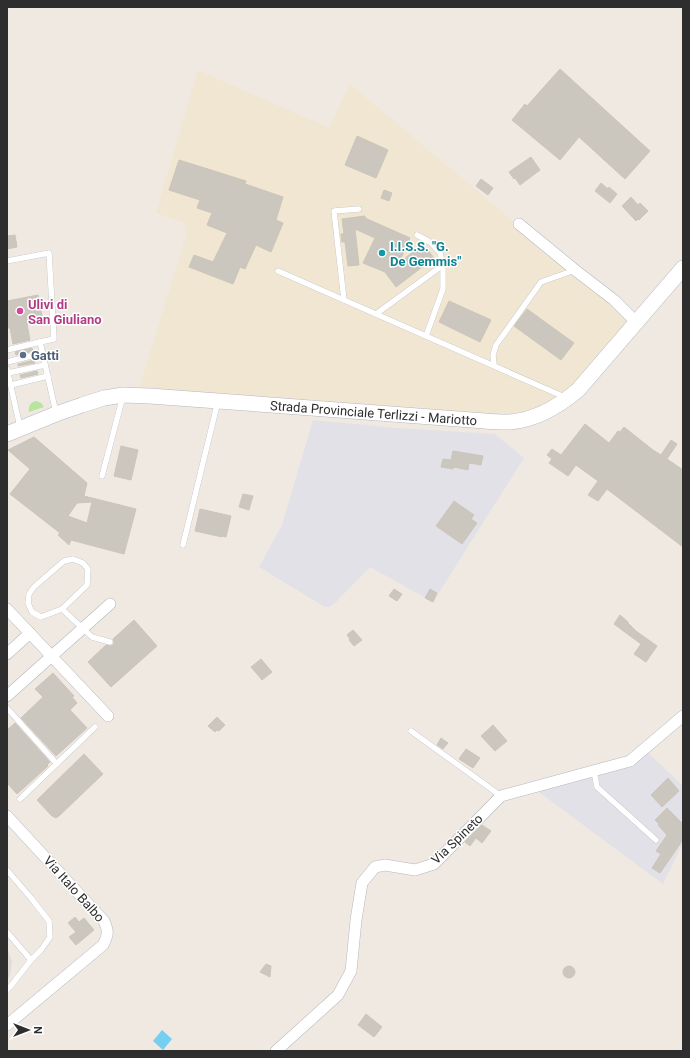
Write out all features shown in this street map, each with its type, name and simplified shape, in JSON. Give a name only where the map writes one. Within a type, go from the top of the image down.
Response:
[{"type":"main road","name":"Strada Provinciale Terlizzi - Mariotto","points":[[14,431],[56,414],[104,398],[123,395],[504,422],[518,421],[535,417],[567,399],[578,390],[683,268]]},
{"type":"street","points":[[519,224],[574,270],[614,300],[637,323]]},
{"type":"street","points":[[7,696],[110,604]]},
{"type":"street","points":[[7,609],[108,716]]},
{"type":"street","points":[[7,654],[30,633]]},
{"type":"street","points":[[501,796],[630,761],[683,716]]},
{"type":"street","name":"Via Spineto","points":[[276,1051],[338,995],[348,977],[351,971],[356,920],[362,883],[375,867],[385,865],[415,870],[434,864],[501,796]]},
{"type":"street","name":"Via Italo Balbo","points":[[7,816],[104,921],[108,930],[107,938],[103,945],[7,1025]]},
{"type":"lane","points":[[344,300],[334,211],[359,209]]},
{"type":"lane","points":[[417,235],[430,242],[440,253],[443,265],[443,289],[426,336]]},
{"type":"lane","points":[[7,261],[49,253],[54,339],[7,350]]},
{"type":"lane","points":[[376,314],[443,265]]},
{"type":"lane","points":[[494,366],[493,355],[496,345],[540,282],[574,270]]},
{"type":"lane","points":[[278,271],[560,394],[567,399]]},
{"type":"lane","points":[[40,342],[56,414]]},
{"type":"lane","points":[[7,362],[43,353]]},
{"type":"lane","points":[[14,431],[11,385],[7,371],[45,365]]},
{"type":"lane","points":[[11,385],[48,376]]},
{"type":"lane","points":[[102,476],[123,395]]},
{"type":"lane","points":[[183,545],[218,401]]},
{"type":"lane","points":[[73,559],[83,563],[88,569],[87,585],[62,609],[41,617],[32,612],[28,602],[29,594],[34,587],[64,561],[73,559]]},
{"type":"lane","points":[[62,609],[92,637],[110,642]]},
{"type":"lane","points":[[7,708],[57,764]]},
{"type":"lane","points":[[20,799],[95,727]]},
{"type":"lane","points":[[411,731],[501,796]]},
{"type":"lane","points":[[594,771],[597,788],[656,840]]},
{"type":"lane","points":[[7,870],[49,921],[50,937],[41,950],[7,990]]},
{"type":"lane","points":[[7,932],[31,960]]},
{"type":"shaded area","points":[[198,70],[329,128],[350,84],[622,313],[628,322],[571,388],[535,409],[503,416],[139,388],[187,233],[184,223],[156,213]]},
{"type":"shaded area","points":[[313,420],[397,428],[495,434],[524,458],[433,602],[370,567],[334,604],[329,607],[325,607],[259,567],[282,525]]},
{"type":"shaded area","points":[[644,749],[683,786],[683,843],[663,884],[532,787],[630,761]]},
{"type":"shaded area","points":[[7,948],[12,962],[10,975],[7,980]]},
{"type":"green space","points":[[36,401],[41,403],[44,407],[29,412],[30,405],[32,402]]},
{"type":"water","points":[[162,1030],[172,1039],[163,1050],[153,1041]]},
{"type":"building","points":[[560,69],[650,151],[625,179],[579,137],[560,160],[512,120],[525,104],[527,106]]},
{"type":"building","points":[[357,136],[388,150],[376,178],[345,165]]},
{"type":"building","points":[[531,157],[540,170],[520,185],[509,172]]},
{"type":"building","points":[[179,160],[246,181],[245,184],[283,197],[276,220],[283,223],[271,252],[256,245],[245,269],[240,267],[233,284],[189,267],[194,255],[213,262],[227,233],[207,225],[212,213],[197,208],[200,200],[169,190]]},
{"type":"building","points":[[481,179],[493,188],[488,195],[476,186]]},
{"type":"building","points":[[601,183],[608,189],[609,187],[617,194],[610,203],[595,191]]},
{"type":"building","points":[[384,190],[392,193],[389,201],[381,198]]},
{"type":"building","points":[[631,197],[638,205],[640,203],[648,211],[636,221],[622,206]]},
{"type":"building","name":"I.I.S.S. \"G. De Gemmis\"","points":[[365,216],[365,218],[410,238],[399,263],[423,244],[434,258],[396,287],[385,272],[363,263],[375,238],[355,229],[359,265],[348,266],[345,242],[342,242],[341,234],[344,234],[342,219]]},
{"type":"building","points":[[15,235],[17,247],[7,249],[7,236]]},
{"type":"building","points":[[38,295],[43,321],[27,324],[30,340],[13,344],[10,328],[8,328],[7,323],[7,301]]},
{"type":"building","points":[[449,301],[491,320],[480,342],[439,322]]},
{"type":"building","points":[[527,309],[574,343],[561,360],[514,326]]},
{"type":"building","points":[[32,348],[33,351],[16,355],[15,352]]},
{"type":"building","points":[[34,360],[35,363],[18,366],[18,364]]},
{"type":"building","points":[[37,371],[38,374],[21,378],[20,375]]},
{"type":"building","points":[[585,424],[609,443],[618,431],[620,432],[624,427],[661,455],[671,440],[677,444],[667,459],[683,470],[683,547],[607,489],[598,501],[588,495],[598,481],[576,465],[568,476],[549,463],[552,459],[547,455],[552,449],[561,455]]},
{"type":"building","points":[[34,437],[87,483],[84,496],[136,509],[124,554],[71,540],[69,545],[58,535],[60,533],[10,494],[30,469],[8,450]],"holes":[[[92,502],[87,523],[68,516],[77,503]]]},
{"type":"building","points":[[121,446],[138,450],[131,480],[114,476]]},
{"type":"building","points":[[453,451],[483,456],[481,465],[469,463],[468,470],[454,467],[453,469],[441,467],[443,459],[451,460]]},
{"type":"building","points":[[243,494],[253,496],[249,510],[239,507]]},
{"type":"building","points":[[454,501],[474,515],[471,519],[477,523],[462,544],[436,526]]},
{"type":"building","points":[[200,509],[231,516],[226,537],[195,531]]},
{"type":"building","points":[[394,589],[402,594],[397,601],[389,596]]},
{"type":"building","points":[[430,589],[437,593],[433,602],[425,598]]},
{"type":"building","points":[[620,615],[636,631],[657,646],[646,662],[634,654],[641,644],[614,624]]},
{"type":"building","points":[[134,620],[157,646],[111,687],[88,662],[106,645],[113,645],[113,639]]},
{"type":"building","points":[[353,630],[362,640],[354,646],[347,635]]},
{"type":"building","points":[[261,659],[272,672],[262,680],[251,667]]},
{"type":"building","points":[[53,673],[74,696],[72,697],[77,703],[70,710],[87,728],[56,756],[21,718],[43,697],[35,689]]},
{"type":"building","points":[[217,717],[225,725],[219,731],[217,730],[215,732],[208,726]]},
{"type":"building","points":[[15,723],[50,762],[47,765],[48,766],[17,794],[7,783],[7,730]]},
{"type":"building","points":[[493,725],[507,741],[495,751],[481,736]]},
{"type":"building","points":[[441,738],[448,743],[443,749],[437,745]]},
{"type":"building","points":[[466,749],[480,758],[473,768],[459,759]]},
{"type":"building","points":[[84,754],[103,774],[56,818],[52,816],[37,800]]},
{"type":"building","points":[[668,778],[679,791],[662,807],[651,795]]},
{"type":"building","points":[[667,808],[683,824],[683,838],[660,873],[652,868],[661,854],[656,851],[667,835],[655,820]]},
{"type":"building","points":[[482,825],[491,831],[482,843],[476,838],[470,846],[465,842]]},
{"type":"building","points":[[75,917],[79,922],[84,918],[94,930],[76,945],[69,937],[76,932],[68,923]]},
{"type":"building","points":[[266,964],[271,966],[270,977],[260,972]]},
{"type":"building","points":[[569,966],[573,968],[575,972],[573,976],[569,978],[565,976],[563,972],[565,968]]},
{"type":"building","points":[[366,1014],[382,1027],[374,1037],[358,1025]]},
{"type":"place","name":"I.I.S.S. \"G. De Gemmis\"","points":[[382,253]]},
{"type":"place","name":"Ulivi di San Giuliano","points":[[20,311]]},
{"type":"place","name":"Gatti","points":[[23,355]]}]
